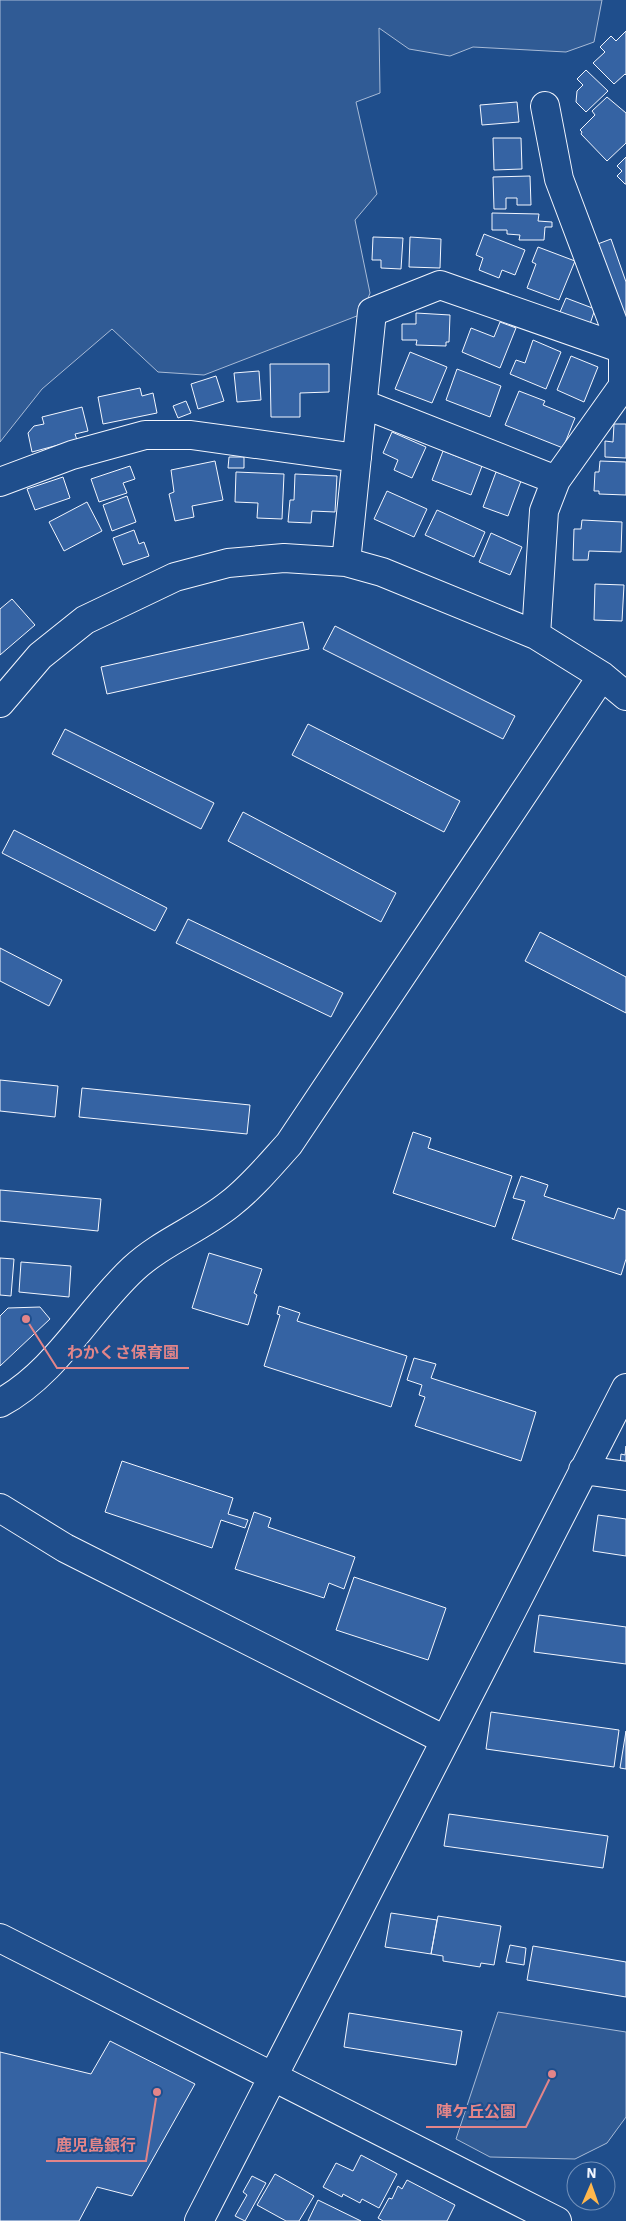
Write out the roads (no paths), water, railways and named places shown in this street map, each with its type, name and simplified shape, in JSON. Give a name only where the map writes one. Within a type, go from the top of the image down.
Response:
[{"type":"street","points":[[536,635],[544,511],[556,480],[623,386],[623,349],[558,179],[545,106]]},
{"type":"street","points":[[346,562],[372,312],[440,285],[623,349]]},
{"type":"street","points":[[363,404],[556,480]]},
{"type":"street","points":[[0,482],[72,455],[145,435],[191,435],[357,458]]},
{"type":"street","points":[[0,702],[40,656],[85,620],[175,577],[228,564],[284,558],[346,562],[382,572],[536,635],[602,676],[626,696]]},
{"type":"street","points":[[0,1403],[19,1393],[52,1360],[132,1270],[162,1246],[200,1225],[231,1204],[260,1177],[289,1144],[602,676]]},
{"type":"street","points":[[207,2218],[272,2078],[626,1388]]},
{"type":"street","points":[[583,1470],[626,1476]]},
{"type":"street","points":[[0,1508],[73,1552],[445,1740]]},
{"type":"street","points":[[0,1938],[272,2078],[557,2221]]},
{"type":"place","name":"わかくさ保育園","points":[[26,1319]]},
{"type":"place","name":"陣ケ丘公園","points":[[552,2074]]},
{"type":"place","name":"鹿児島銀行","points":[[157,2092]]}]
